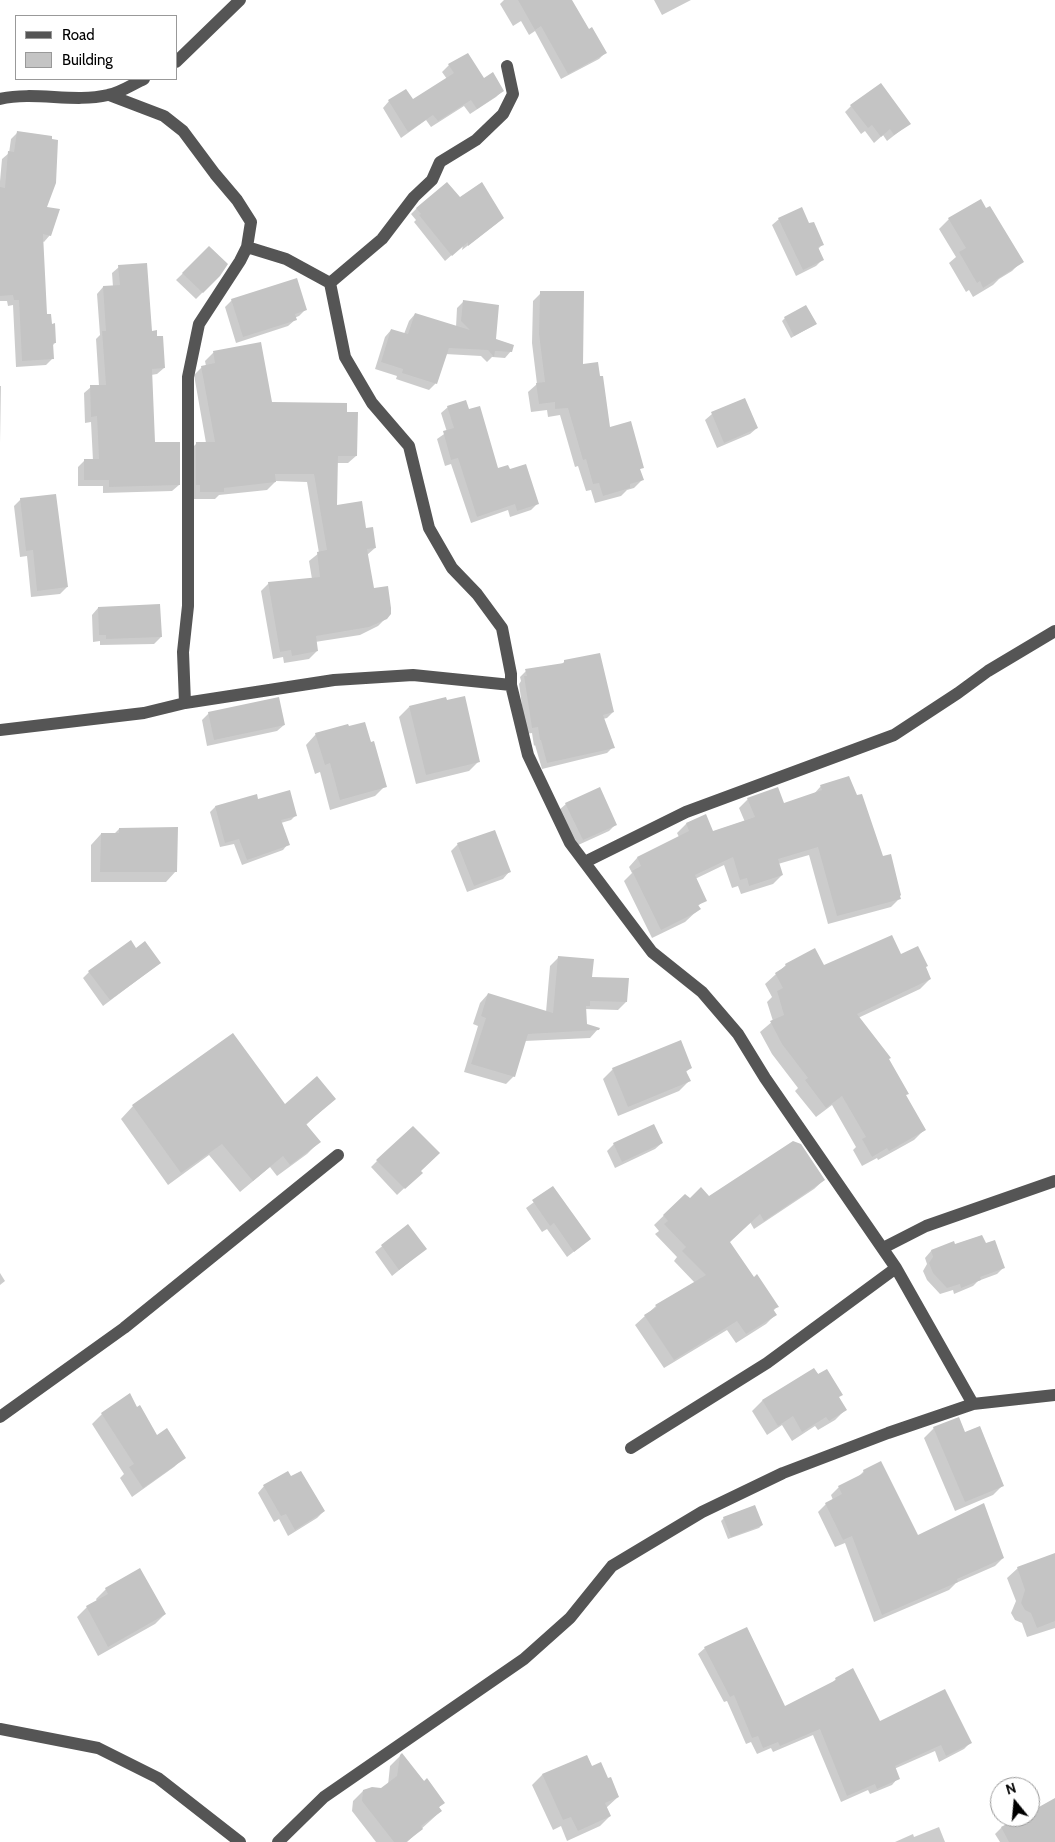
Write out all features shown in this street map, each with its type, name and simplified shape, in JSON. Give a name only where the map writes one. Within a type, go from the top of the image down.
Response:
[{"type":"street","points":[[178,60],[240,0]]},
{"type":"street","points":[[330,282],[382,239],[414,197],[432,180],[440,162],[476,140],[503,114],[512,94],[507,66]]},
{"type":"street","points":[[0,99],[14,95],[56,98],[109,95],[142,80]]},
{"type":"street","points":[[109,95],[164,116],[183,131],[237,200],[251,222],[248,247],[199,324],[188,378],[188,606],[184,652],[185,703]]},
{"type":"street","points":[[248,247],[286,259],[330,282]]},
{"type":"street","points":[[330,282],[345,357],[372,403],[409,446],[429,528],[452,568],[477,594],[502,628],[511,674],[511,684],[528,755],[570,843],[652,952],[702,992],[738,1034],[765,1078],[896,1268],[973,1404]]},
{"type":"street","points":[[585,862],[686,812],[894,735],[988,671],[1055,631]]},
{"type":"street","points":[[0,730],[144,713],[185,703],[334,680],[413,675],[511,684]]},
{"type":"street","points":[[0,1417],[124,1328],[338,1155]]},
{"type":"street","points":[[883,1248],[926,1226],[1055,1181]]},
{"type":"street","points":[[631,1448],[767,1363],[896,1268]]},
{"type":"street","points":[[278,1842],[324,1797],[524,1659],[570,1618],[612,1566],[702,1512],[783,1473],[888,1433],[973,1404],[1055,1395]]},
{"type":"street","points":[[0,1729],[98,1748],[158,1778],[240,1842]]},
{"type":"building","points":[[518,0],[572,0],[589,29],[592,27],[607,53],[568,74],[541,26],[535,30]]},
{"type":"building","points":[[468,53],[484,78],[493,72],[504,91],[477,109],[471,100],[438,121],[433,115],[408,132],[388,100],[406,89],[413,99],[454,73],[448,64]]},
{"type":"building","points":[[881,83],[911,124],[894,135],[890,129],[881,137],[872,125],[868,128],[850,105]]},
{"type":"building","points":[[17,131],[52,136],[52,139],[58,140],[56,183],[47,207],[60,209],[51,236],[43,234],[47,314],[51,314],[52,324],[55,323],[56,343],[53,343],[54,359],[22,361],[19,300],[14,300],[13,295],[0,296],[0,187],[5,188],[8,151],[14,152]]},
{"type":"building","points":[[447,182],[460,197],[482,182],[504,218],[468,246],[468,242],[452,256],[419,215],[421,214],[416,208]]},
{"type":"building","points":[[981,199],[986,208],[990,206],[1024,262],[983,288],[980,281],[977,283],[959,252],[966,248],[948,218]]},
{"type":"building","points":[[802,207],[809,223],[814,222],[824,245],[818,247],[824,260],[803,270],[778,218]]},
{"type":"building","points":[[209,246],[228,264],[220,276],[203,293],[182,273]]},
{"type":"building","points":[[147,263],[152,331],[157,330],[157,336],[163,336],[165,368],[152,369],[155,442],[180,442],[180,485],[109,487],[109,480],[84,480],[84,459],[99,459],[97,416],[91,417],[90,385],[106,385],[102,331],[106,331],[103,286],[120,285],[118,265]]},
{"type":"building","points":[[297,278],[307,310],[295,314],[297,320],[243,337],[231,299]]},
{"type":"building","points":[[540,291],[584,291],[583,364],[598,362],[600,376],[603,376],[610,427],[631,421],[644,468],[640,469],[644,480],[630,484],[630,488],[603,496],[599,483],[593,484],[586,459],[583,460],[568,408],[555,409],[555,402],[539,404],[536,383],[545,382],[539,334]]},
{"type":"building","points":[[463,300],[499,305],[496,339],[514,345],[512,352],[495,351],[494,357],[488,350],[449,348],[437,384],[402,373],[403,369],[381,362],[391,329],[408,334],[415,313],[470,330],[461,321]]},
{"type":"building","points":[[806,305],[817,324],[794,336],[784,317]]},
{"type":"building","points":[[261,342],[272,402],[347,403],[347,412],[358,412],[357,456],[338,456],[337,505],[362,501],[366,528],[373,527],[376,548],[367,549],[374,588],[388,586],[391,608],[391,614],[387,619],[369,627],[316,636],[318,651],[292,656],[291,650],[280,652],[268,582],[320,577],[317,552],[327,550],[314,474],[275,474],[276,482],[224,488],[224,492],[200,492],[200,485],[196,485],[196,442],[215,442],[201,366],[215,363],[213,351]]},
{"type":"building","points":[[745,398],[758,428],[724,443],[711,412]]},
{"type":"building","points":[[466,400],[469,409],[480,406],[498,468],[508,465],[510,469],[526,464],[539,504],[517,511],[515,504],[477,517],[458,458],[451,460],[443,431],[454,428],[447,406]]},
{"type":"building","points":[[56,494],[68,587],[37,591],[33,550],[26,551],[20,498]]},
{"type":"building","points":[[160,604],[162,637],[106,639],[106,635],[99,635],[98,607]]},
{"type":"building","points":[[600,653],[614,712],[603,715],[615,748],[547,763],[538,727],[532,728],[524,676],[527,676],[525,669],[564,663],[564,660]]},
{"type":"building","points":[[465,696],[480,762],[426,775],[409,706],[446,697],[447,700]]},
{"type":"building","points":[[279,697],[285,725],[214,740],[208,712]]},
{"type":"building","points":[[365,722],[371,742],[374,741],[387,787],[340,800],[330,763],[325,765],[315,733],[348,724],[349,726]]},
{"type":"building","points":[[849,776],[857,795],[862,794],[883,856],[891,854],[901,899],[837,916],[818,847],[778,859],[783,875],[749,886],[747,878],[740,880],[733,857],[695,875],[707,901],[698,905],[701,909],[695,913],[661,930],[632,871],[641,866],[637,857],[689,831],[686,823],[706,814],[713,831],[755,817],[747,798],[778,787],[784,803],[822,790],[820,785]]},
{"type":"building","points":[[600,787],[617,825],[583,840],[565,803]]},
{"type":"building","points":[[290,790],[297,816],[281,820],[290,845],[247,860],[239,839],[225,843],[215,806],[257,794],[258,799]]},
{"type":"building","points":[[178,827],[177,872],[100,872],[101,833],[119,833],[119,828]]},
{"type":"building","points":[[495,830],[511,872],[474,886],[457,843]]},
{"type":"building","points":[[892,935],[901,954],[918,946],[928,966],[926,967],[931,979],[857,1014],[891,1058],[889,1059],[909,1094],[906,1095],[926,1130],[889,1151],[887,1148],[872,1157],[862,1139],[866,1137],[842,1096],[826,1108],[805,1080],[808,1078],[782,1044],[770,1021],[784,1015],[777,991],[783,988],[775,973],[786,966],[785,964],[815,948],[824,965]]},
{"type":"building","points":[[131,940],[136,948],[145,941],[161,963],[110,1000],[88,971]]},
{"type":"building","points":[[558,956],[594,959],[592,977],[629,978],[627,1002],[590,1001],[590,1006],[586,1006],[587,1024],[600,1028],[599,1030],[528,1034],[515,1077],[471,1064],[486,1018],[481,1016],[488,993],[553,1013]]},
{"type":"building","points":[[233,1033],[285,1104],[317,1076],[336,1099],[306,1124],[321,1142],[290,1165],[283,1156],[253,1181],[222,1144],[181,1173],[132,1105]]},
{"type":"building","points":[[681,1040],[692,1068],[686,1071],[691,1081],[628,1107],[612,1068]]},
{"type":"building","points":[[654,1124],[663,1143],[622,1162],[613,1143]]},
{"type":"building","points":[[413,1126],[440,1153],[421,1171],[423,1173],[405,1189],[376,1160]]},
{"type":"building","points":[[793,1141],[801,1144],[825,1180],[764,1221],[760,1214],[730,1242],[754,1277],[757,1274],[779,1307],[773,1309],[777,1315],[746,1334],[737,1321],[674,1360],[644,1315],[657,1307],[655,1305],[706,1275],[682,1251],[686,1247],[664,1224],[668,1221],[663,1215],[685,1194],[690,1198],[701,1187],[709,1196]]},
{"type":"building","points":[[553,1186],[591,1239],[574,1252],[554,1223],[550,1226],[532,1200]]},
{"type":"building","points":[[408,1224],[427,1249],[399,1270],[381,1245]]},
{"type":"building","points":[[982,1235],[986,1243],[995,1240],[1005,1268],[980,1277],[981,1280],[961,1288],[960,1284],[947,1288],[933,1273],[929,1263],[933,1257],[931,1250],[954,1241],[955,1244]]},
{"type":"building","points":[[814,1368],[818,1374],[827,1369],[843,1395],[839,1397],[847,1410],[829,1421],[826,1417],[802,1432],[793,1416],[778,1426],[762,1400]]},
{"type":"building","points":[[130,1393],[137,1407],[140,1405],[157,1435],[167,1428],[186,1458],[143,1488],[129,1467],[134,1464],[101,1413]]},
{"type":"building","points":[[959,1417],[965,1432],[980,1426],[1004,1486],[965,1502],[933,1427]]},
{"type":"building","points":[[881,1461],[918,1535],[984,1503],[1004,1558],[957,1579],[958,1582],[882,1615],[852,1536],[843,1540],[825,1503],[842,1494],[838,1486],[864,1473],[863,1470]]},
{"type":"building","points":[[288,1471],[291,1476],[301,1471],[325,1511],[295,1530],[286,1514],[281,1516],[263,1485]]},
{"type":"building","points":[[755,1505],[763,1525],[731,1537],[723,1517]]},
{"type":"building","points":[[1055,1553],[1055,1621],[1037,1628],[1031,1613],[1025,1610],[1021,1603],[1025,1590],[1017,1567]]},
{"type":"building","points":[[140,1568],[166,1614],[108,1647],[86,1606],[108,1594],[105,1588]]},
{"type":"building","points":[[747,1627],[785,1706],[836,1680],[835,1678],[853,1668],[880,1721],[945,1689],[972,1743],[946,1756],[941,1745],[895,1766],[900,1779],[877,1789],[875,1784],[847,1796],[820,1729],[780,1746],[778,1742],[763,1748],[758,1736],[752,1738],[734,1695],[730,1697],[704,1647]]},
{"type":"building","points":[[402,1753],[424,1781],[427,1778],[445,1803],[439,1807],[442,1811],[421,1826],[423,1829],[406,1842],[394,1842],[362,1801],[363,1790],[372,1787],[381,1788],[397,1776],[400,1755]]},
{"type":"building","points":[[587,1755],[592,1766],[601,1762],[608,1778],[611,1777],[619,1797],[605,1803],[611,1816],[578,1831],[571,1817],[563,1820],[542,1774]]},
{"type":"building","points":[[1055,1798],[1055,1842],[1009,1842],[1001,1827],[1040,1827],[1040,1806]]}]
